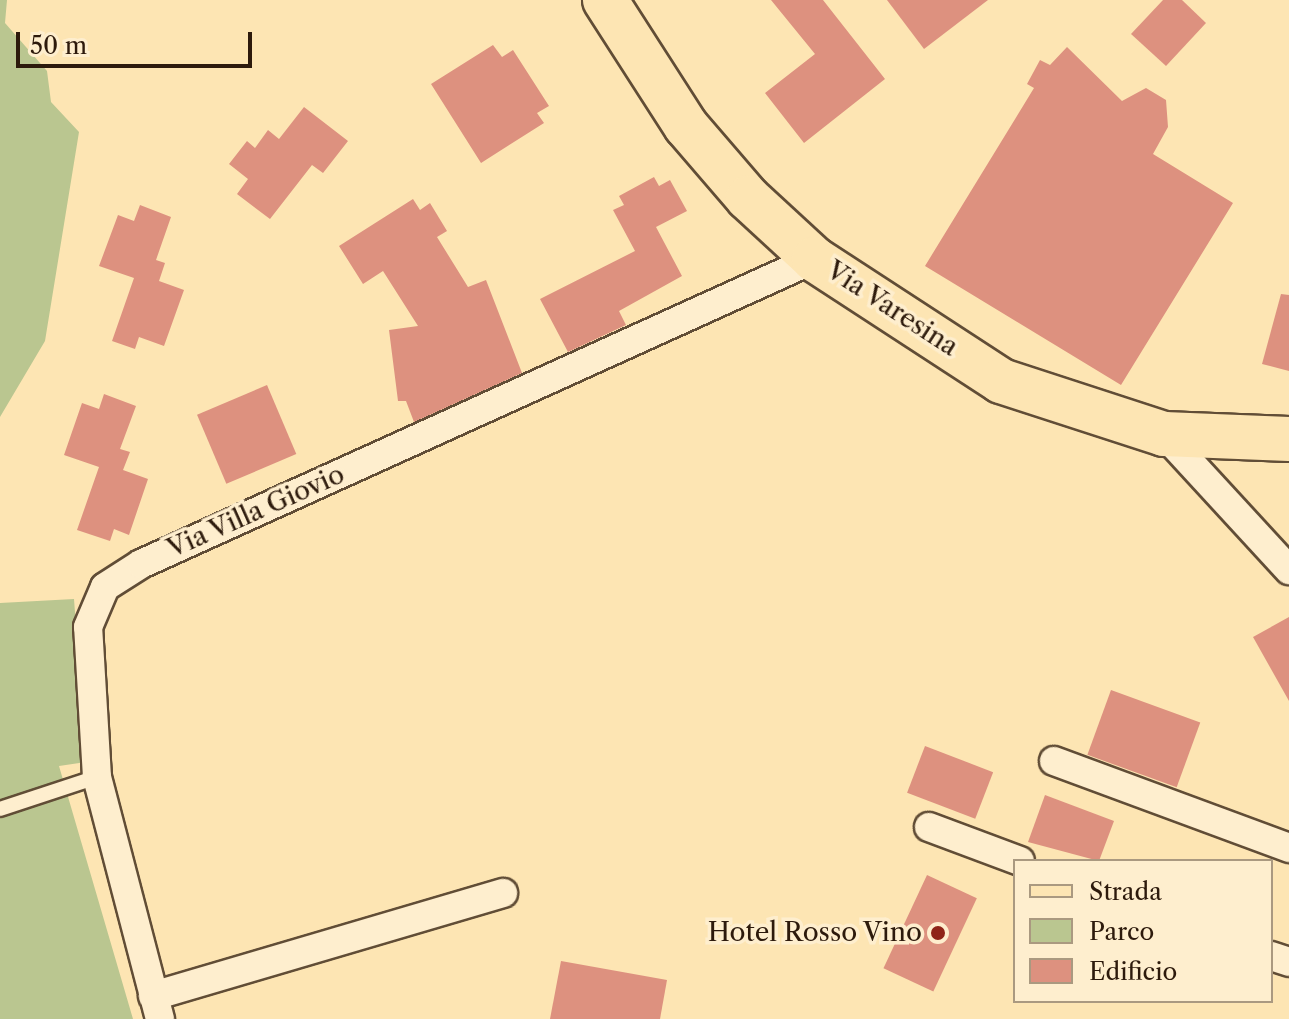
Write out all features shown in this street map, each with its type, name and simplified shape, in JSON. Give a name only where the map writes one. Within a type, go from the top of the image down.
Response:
[{"type":"main road","name":"Via Varesina","points":[[605,0],[686,126],[748,198],[814,259],[1001,381],[1164,434],[1289,439]]},
{"type":"street","name":"Via Villa Giovio","points":[[156,1007],[97,777],[88,627],[105,587],[155,557],[814,259]]},
{"type":"street","points":[[1164,434],[1289,570]]},
{"type":"street","points":[[1054,761],[1289,848]]},
{"type":"street","points":[[929,827],[1015,859]]},
{"type":"street","points":[[156,1007],[503,893]]},
{"type":"lane","points":[[0,809],[97,777]]},
{"type":"green space","points":[[0,0],[7,0],[5,23],[47,71],[51,102],[79,132],[45,341],[0,417]]},
{"type":"green space","points":[[74,599],[86,762],[59,766],[133,1019],[0,1019],[0,603]]},
{"type":"building","points":[[771,0],[823,0],[885,79],[804,143],[765,93],[815,54]]},
{"type":"building","points":[[887,0],[988,0],[924,49]]},
{"type":"building","points":[[1163,0],[1182,0],[1206,23],[1166,66],[1131,34]]},
{"type":"building","points":[[493,45],[502,57],[513,50],[549,106],[537,113],[544,123],[481,163],[431,84]]},
{"type":"building","points":[[1067,47],[1122,101],[1146,88],[1166,100],[1168,127],[1153,154],[1233,203],[1121,385],[925,266],[1034,88],[1027,84],[1040,60],[1050,65]]},
{"type":"building","points":[[304,107],[348,141],[323,173],[312,165],[270,219],[237,194],[248,179],[229,164],[247,141],[255,148],[268,130],[279,139]]},
{"type":"building","points":[[654,177],[659,186],[670,180],[687,211],[656,227],[682,276],[619,311],[626,325],[568,352],[540,299],[635,251],[613,210],[624,205],[619,196]]},
{"type":"building","points":[[413,199],[420,210],[430,203],[447,231],[437,237],[468,287],[486,280],[522,373],[414,422],[406,401],[398,401],[389,330],[418,326],[383,271],[363,284],[339,246]]},
{"type":"building","points":[[140,205],[171,217],[156,260],[165,263],[159,281],[184,290],[164,346],[139,337],[135,349],[112,341],[134,278],[99,266],[118,215],[134,221]]},
{"type":"building","points":[[1281,294],[1289,295],[1289,371],[1262,364]]},
{"type":"building","points":[[267,385],[296,454],[226,484],[197,415]]},
{"type":"building","points":[[104,394],[136,406],[120,449],[130,452],[123,470],[148,479],[129,535],[114,529],[110,541],[77,530],[99,467],[64,455],[82,403],[99,409]]},
{"type":"building","points":[[1289,617],[1289,701],[1253,637]]},
{"type":"building","points":[[1111,690],[1200,722],[1177,787],[1087,755]]},
{"type":"building","points":[[925,746],[993,772],[975,819],[907,793]]},
{"type":"building","points":[[1045,795],[1114,821],[1100,859],[1028,842]]},
{"type":"building","name":"Hotel Rosso Vino","points":[[927,875],[977,898],[933,992],[883,968]]},
{"type":"building","points":[[561,961],[667,980],[660,1019],[550,1019]]},
{"type":"place","name":"Hotel Rosso Vino","points":[[938,933]]}]
